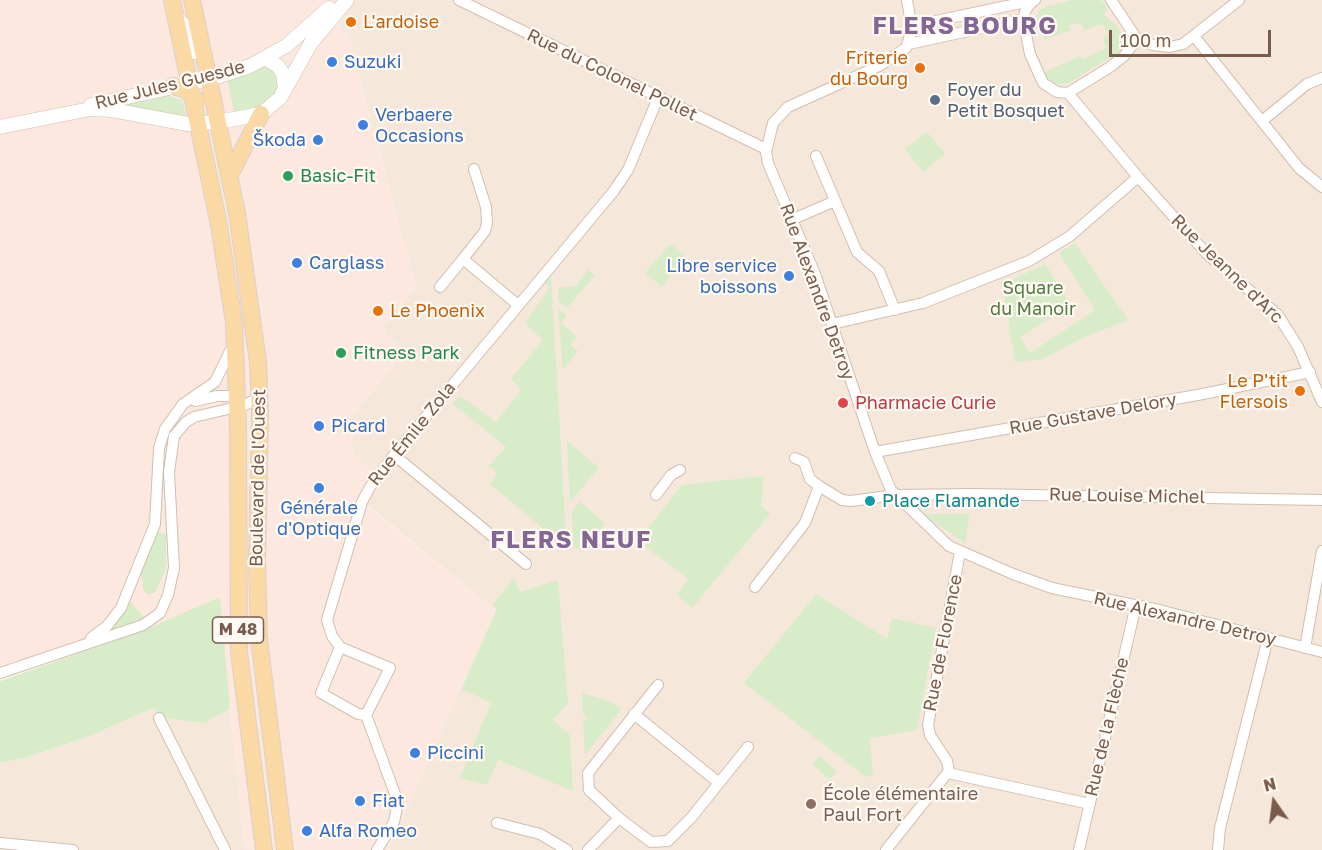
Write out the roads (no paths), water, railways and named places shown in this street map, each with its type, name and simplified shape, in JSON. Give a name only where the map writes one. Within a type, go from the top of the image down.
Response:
[{"type":"main road","name":"Boulevard de l'Ouest","points":[[172,0],[230,175],[253,318],[245,401],[239,652],[264,850]]},
{"type":"main road","name":"Boulevard de l'Ouest","points":[[192,0],[199,84]]},
{"type":"main road","points":[[173,86],[199,84]]},
{"type":"main road","name":"M 48","points":[[199,84],[203,109],[210,119],[241,283],[253,318]]},
{"type":"main road","points":[[230,175],[261,114]]},
{"type":"main road","name":"Boulevard de l'Ouest","points":[[210,119],[219,225],[245,401],[249,495],[257,560],[261,672],[285,850]]},
{"type":"street","name":"Rue Jules Guesde","points":[[199,84],[265,58],[294,40],[341,0]]},
{"type":"street","points":[[210,119],[232,115],[261,114],[285,90],[311,43],[347,0]]},
{"type":"street","name":"Rue du Colonel Pollet","points":[[459,0],[766,149]]},
{"type":"street","points":[[766,149],[773,123],[788,106],[884,63],[903,51],[909,44],[912,26],[907,0]]},
{"type":"street","points":[[912,26],[1035,0]]},
{"type":"street","points":[[909,44],[1023,19],[1026,9],[1035,0]]},
{"type":"street","points":[[1111,0],[1137,39],[1153,45],[1170,47],[1184,44],[1239,0]]},
{"type":"street","name":"Rue Jeanne d'Arc","points":[[1023,19],[1030,54],[1038,75],[1049,88],[1068,93],[1138,177],[1207,254],[1271,307],[1286,327],[1310,372],[1322,402]]},
{"type":"street","points":[[1194,36],[1299,168],[1322,187]]},
{"type":"street","points":[[1068,93],[1118,61],[1137,39]]},
{"type":"street","name":"Rue Jules Guesde","points":[[265,58],[278,66],[283,74],[285,90]]},
{"type":"street","points":[[1262,121],[1307,84],[1322,78]]},
{"type":"street","name":"Rue Jules Guesde","points":[[0,127],[173,86]]},
{"type":"street","name":"Rue Émile Zola","points":[[340,647],[329,631],[328,611],[364,497],[394,455],[623,179],[658,98]]},
{"type":"street","name":"Rue Jules Guesde","points":[[75,111],[112,110],[210,119]]},
{"type":"street","name":"Rue Alexandre Detroy","points":[[766,149],[768,163],[812,267],[875,452],[895,495],[937,536],[960,552],[1035,583],[1136,605],[1322,652]]},
{"type":"street","points":[[816,156],[857,252],[879,271],[895,310]]},
{"type":"street","points":[[440,287],[485,231],[488,223],[486,207],[474,169]]},
{"type":"street","points":[[832,324],[933,300],[1040,256],[1077,231],[1138,177]]},
{"type":"street","points":[[791,220],[835,201]]},
{"type":"street","points":[[463,259],[518,305]]},
{"type":"street","points":[[78,645],[107,626],[121,608],[155,524],[160,442],[175,413],[214,382],[235,341]]},
{"type":"street","name":"Rue Gustave Delory","points":[[875,452],[1193,396],[1310,372]]},
{"type":"street","name":"Boulevard de l'Ouest","points":[[175,413],[198,399],[245,401]]},
{"type":"street","points":[[0,673],[143,625],[160,613],[168,595],[174,568],[169,472],[174,436],[186,422],[194,417],[245,401]]},
{"type":"street","points":[[394,455],[526,564]]},
{"type":"street","points":[[754,587],[805,523],[819,486],[810,479],[804,462],[795,458]]},
{"type":"street","points":[[656,495],[671,475],[680,470]]},
{"type":"street","name":"Rue Louise Michel","points":[[819,486],[842,500],[851,501],[895,495],[1322,500]]},
{"type":"street","points":[[1305,648],[1322,551]]},
{"type":"street","name":"Rue de Florence","points":[[948,773],[947,761],[930,735],[928,725],[960,552]]},
{"type":"street","name":"Rue de la Flèche","points":[[1079,850],[1136,605]]},
{"type":"street","points":[[1218,850],[1220,828],[1268,638]]},
{"type":"street","points":[[366,716],[349,710],[321,693],[340,647],[390,668],[366,716],[398,802],[394,822],[377,850]]},
{"type":"street","points":[[658,685],[590,768],[587,778],[592,794],[647,840],[663,843],[674,837],[748,747]]},
{"type":"street","points":[[634,714],[719,783]]},
{"type":"street","points":[[159,718],[225,850]]},
{"type":"street","points":[[886,850],[948,773],[1090,804]]},
{"type":"street","points":[[588,850],[619,818]]},
{"type":"street","points":[[497,823],[540,834],[567,850]]},
{"type":"street","points":[[0,843],[73,850]]},
{"type":"place","name":"L'ardoise","points":[[351,22]]},
{"type":"place","name":"Suzuki","points":[[332,62]]},
{"type":"place","name":"Friterie du Bourg","points":[[920,68]]},
{"type":"place","name":"Foyer du Petit Bosquet","points":[[935,100]]},
{"type":"place","name":"Verbaere Occasions","points":[[363,125]]},
{"type":"place","name":"Škoda","points":[[318,140]]},
{"type":"place","name":"Basic-Fit","points":[[288,176]]},
{"type":"place","name":"Carglass","points":[[297,263]]},
{"type":"place","name":"Libre service boissons","points":[[789,276]]},
{"type":"place","name":"Le Phoenix","points":[[378,311]]},
{"type":"place","name":"Fitness Park","points":[[341,353]]},
{"type":"place","name":"Le P'tit Flersois","points":[[1300,391]]},
{"type":"place","name":"Pharmacie Curie","points":[[843,403]]},
{"type":"place","name":"Picard","points":[[319,426]]},
{"type":"place","name":"Générale d'Optique","points":[[319,488]]},
{"type":"place","name":"Place Flamande","points":[[870,501]]},
{"type":"place","name":"Piccini","points":[[415,753]]},
{"type":"place","name":"Fiat","points":[[360,801]]},
{"type":"place","name":"École élémentaire Paul Fort","points":[[811,804]]},
{"type":"place","name":"Alfa Romeo","points":[[307,831]]},
{"type":"district","name":"FLERS BOURG","points":[[965,26]]},
{"type":"district","name":"FLERS NEUF","points":[[571,540]]},
{"type":"park label","name":"Square du Manoir","points":[[1033,298]]}]
